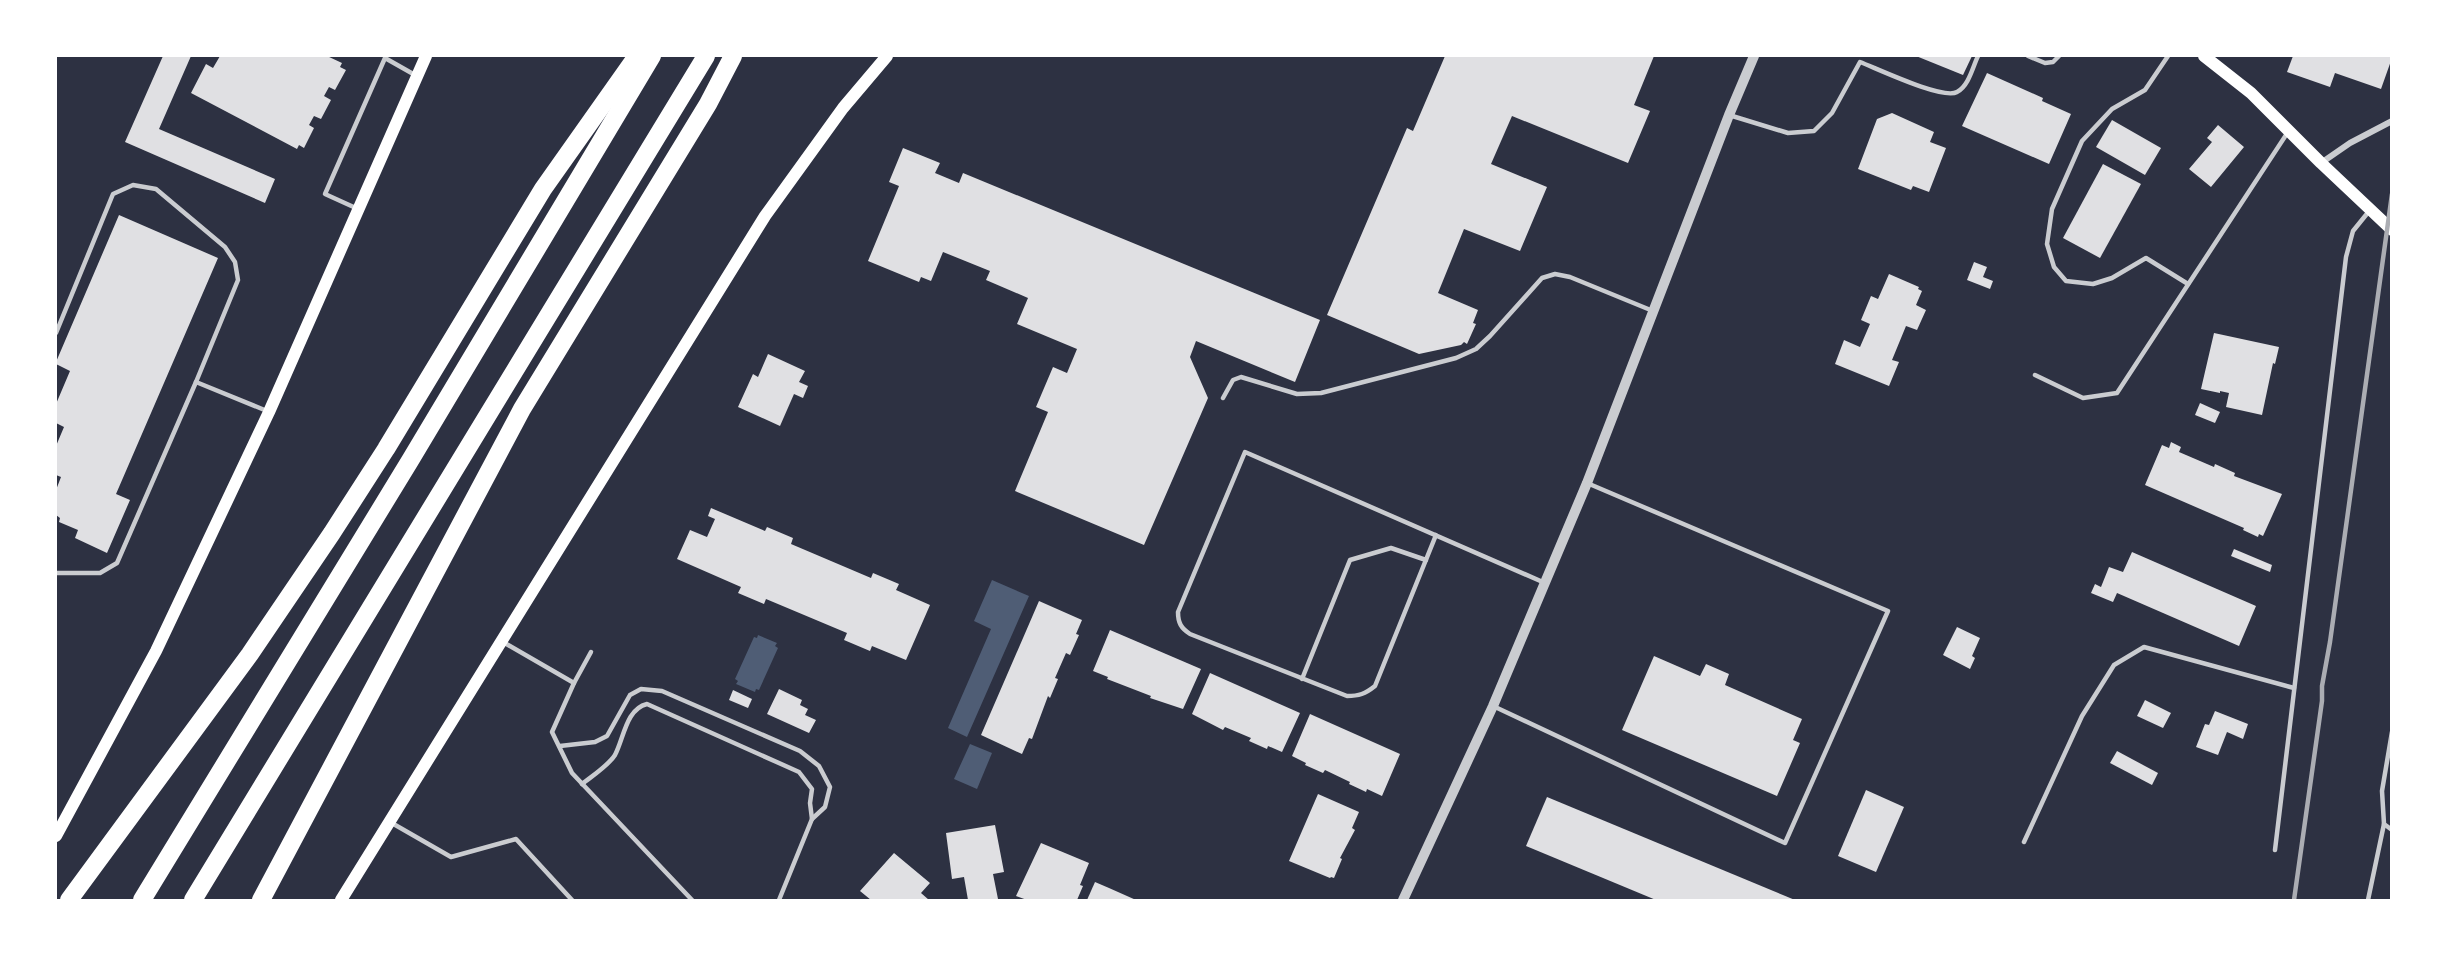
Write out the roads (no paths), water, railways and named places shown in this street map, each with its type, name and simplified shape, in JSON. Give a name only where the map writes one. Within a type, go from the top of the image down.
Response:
[{"type":"highway","points":[[69,900],[250,654],[332,533],[386,449],[543,189],[637,56]]},
{"type":"highway","points":[[142,900],[411,459],[652,56]]},
{"type":"highway","points":[[193,900],[706,56]]},
{"type":"highway","points":[[261,900],[522,409],[708,104],[733,56]]},
{"type":"main road","points":[[56,836],[156,651],[269,412],[426,56]]},
{"type":"main road","points":[[341,900],[765,216],[843,108],[887,56]]},
{"type":"main road","points":[[2204,56],[2251,93],[2391,230]]},
{"type":"street","points":[[1403,900],[1493,706],[1587,483],[1754,56]]},
{"type":"street","points":[[2321,163],[2350,143],[2391,121]]},
{"type":"lane","points":[[1729,115],[1788,133],[1814,131],[1832,113],[1860,62],[1941,94],[1957,93],[1965,84],[1978,56]]},
{"type":"lane","points":[[2028,56],[2045,63],[2053,62],[2059,56]]},
{"type":"lane","points":[[2168,56],[2145,90],[2112,109],[2082,141],[2052,208],[2047,244],[2054,267],[2066,281],[2093,284],[2112,278],[2146,258],[2188,284]]},
{"type":"lane","points":[[358,209],[325,194],[385,58],[416,75]]},
{"type":"lane","points":[[2035,375],[2083,398],[2117,393],[2289,130]]},
{"type":"lane","points":[[56,333],[113,194],[133,185],[156,189],[225,247],[235,262],[238,280],[117,563],[100,573],[56,573]]},
{"type":"lane","points":[[2275,850],[2346,257],[2354,231],[2370,210]]},
{"type":"lane","points":[[1223,398],[1233,380],[1241,377],[1297,394],[1321,393],[1456,358],[1476,349],[1542,278],[1555,274],[1570,277],[1653,311]]},
{"type":"lane","points":[[196,382],[269,412]]},
{"type":"lane","points":[[1436,535],[1375,686],[1367,693],[1347,696],[1302,679],[1190,634],[1182,628],[1178,619],[1178,612],[1245,452],[1436,535],[1545,583]]},
{"type":"lane","points":[[1493,706],[1785,843],[1888,611],[1587,483]]},
{"type":"lane","points":[[1302,679],[1350,560],[1391,548],[1426,560]]},
{"type":"lane","points":[[502,642],[574,683]]},
{"type":"lane","points":[[2024,842],[2082,716],[2114,665],[2144,647],[2294,688]]},
{"type":"lane","points":[[591,652],[552,732],[572,773],[692,900]]},
{"type":"lane","points":[[560,746],[595,742],[607,736],[630,695],[641,688],[662,691],[800,751],[819,766],[830,787],[825,807],[812,819],[779,900]]},
{"type":"lane","points":[[582,784],[614,757],[633,713],[639,706],[647,704],[799,772],[812,789],[810,803],[812,819]]},
{"type":"lane","points":[[2368,900],[2384,824],[2382,791],[2391,732]]},
{"type":"lane","points":[[390,822],[451,857],[516,839],[572,900]]},
{"type":"lane","points":[[2384,824],[2391,830]]},
{"type":"water","points":[[992,580],[1029,596],[967,737],[948,728],[991,629],[974,621]]},
{"type":"water","points":[[758,635],[777,643],[775,646],[778,648],[759,690],[756,689],[755,692],[736,684],[738,681],[735,679],[754,637],[757,638]]},
{"type":"water","points":[[970,744],[992,753],[977,789],[954,779]]},
{"type":"railway","points":[[2294,900],[2392,194]]}]
